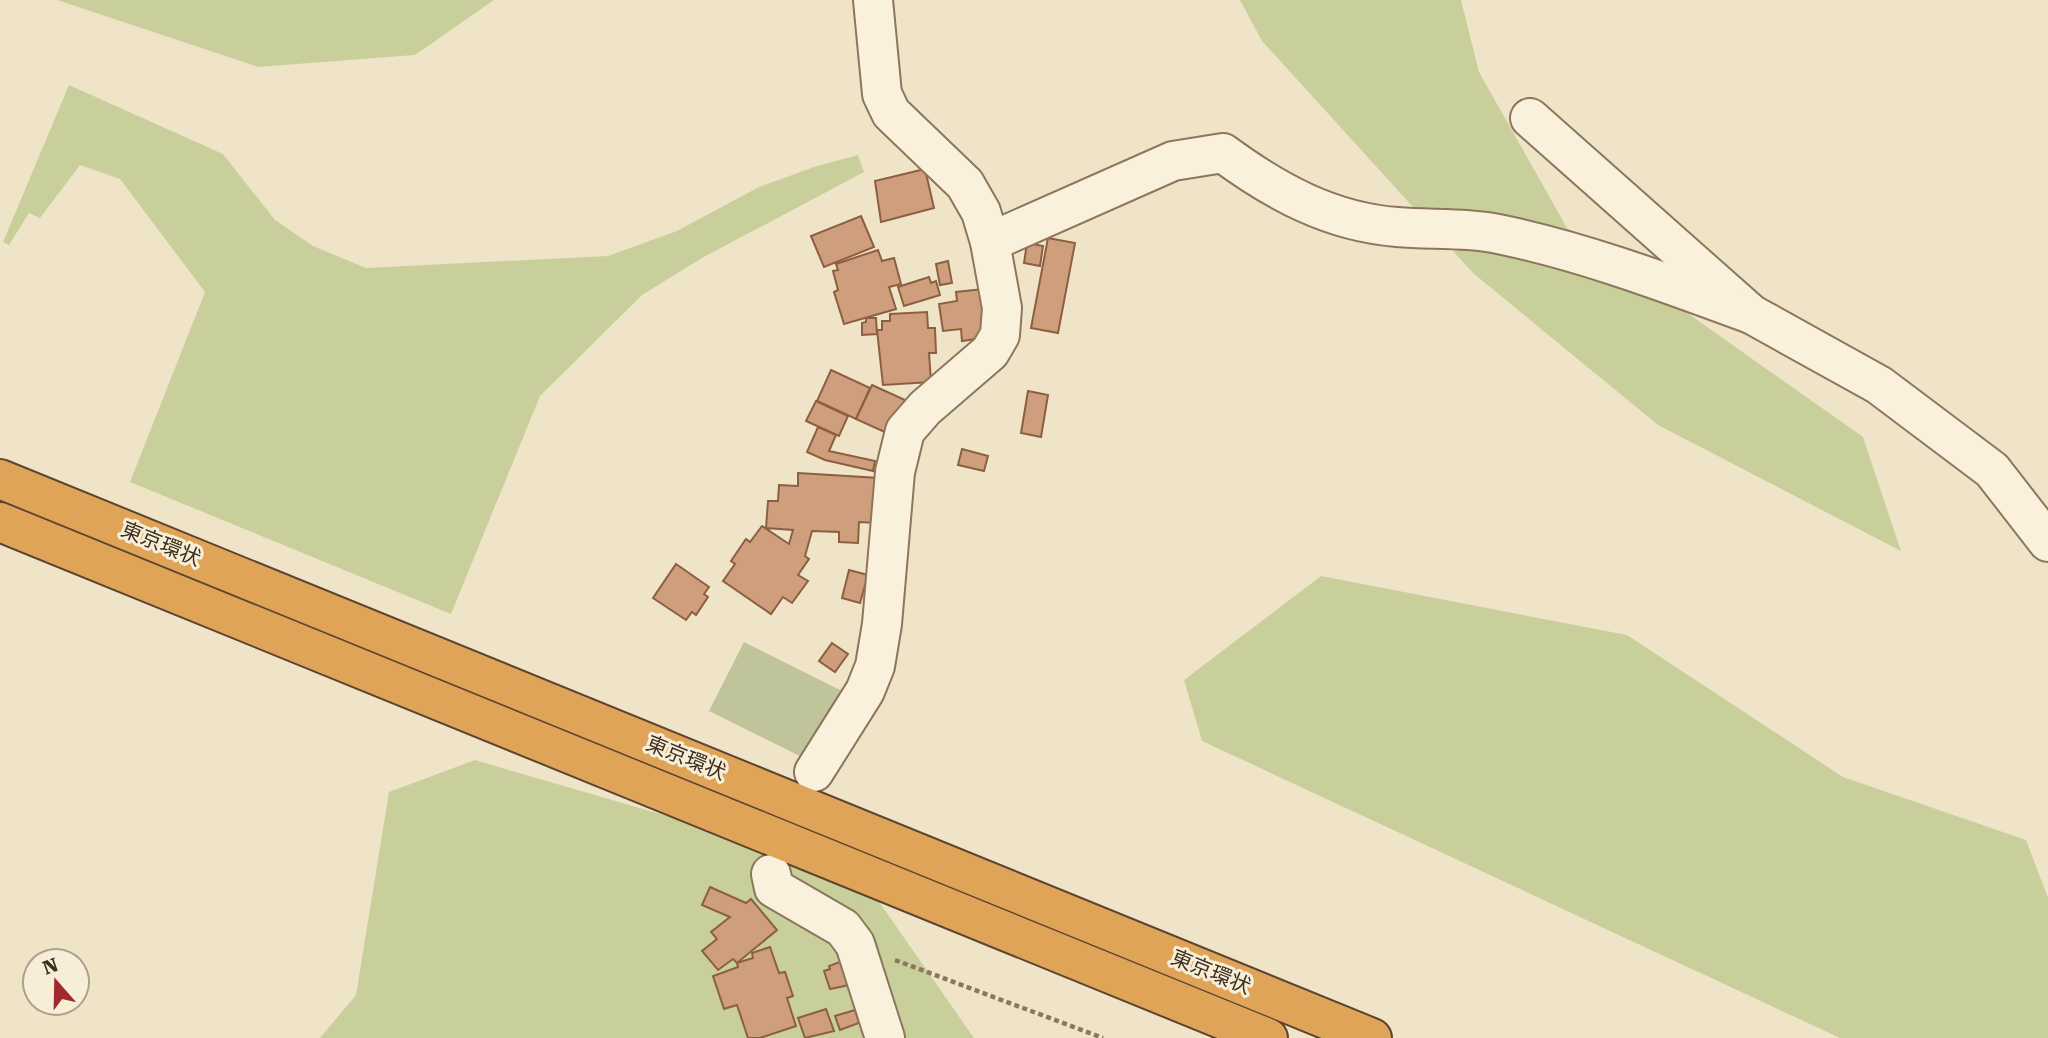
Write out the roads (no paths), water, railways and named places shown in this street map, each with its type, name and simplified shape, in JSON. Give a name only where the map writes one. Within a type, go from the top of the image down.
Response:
[{"type":"highway","name":"東京環状","points":[[0,479],[1373,1038]]},
{"type":"highway","name":"東京環状","points":[[0,522],[1268,1038]]},
{"type":"street","points":[[814,772],[865,691],[875,666],[882,624],[895,472],[905,431],[925,408],[990,352],[1000,335],[1002,308],[990,242],[981,212],[965,184],[891,114],[882,94],[873,0]]},
{"type":"street","points":[[1530,118],[1751,314]]},
{"type":"street","points":[[990,242],[1173,161],[1223,153],[1285,194],[1335,217],[1397,227],[1462,229],[1525,240],[1591,257],[1751,314],[1879,385],[1992,470],[2048,542]]},
{"type":"street","points":[[771,874],[774,888],[843,928],[855,944],[885,1038]]}]
